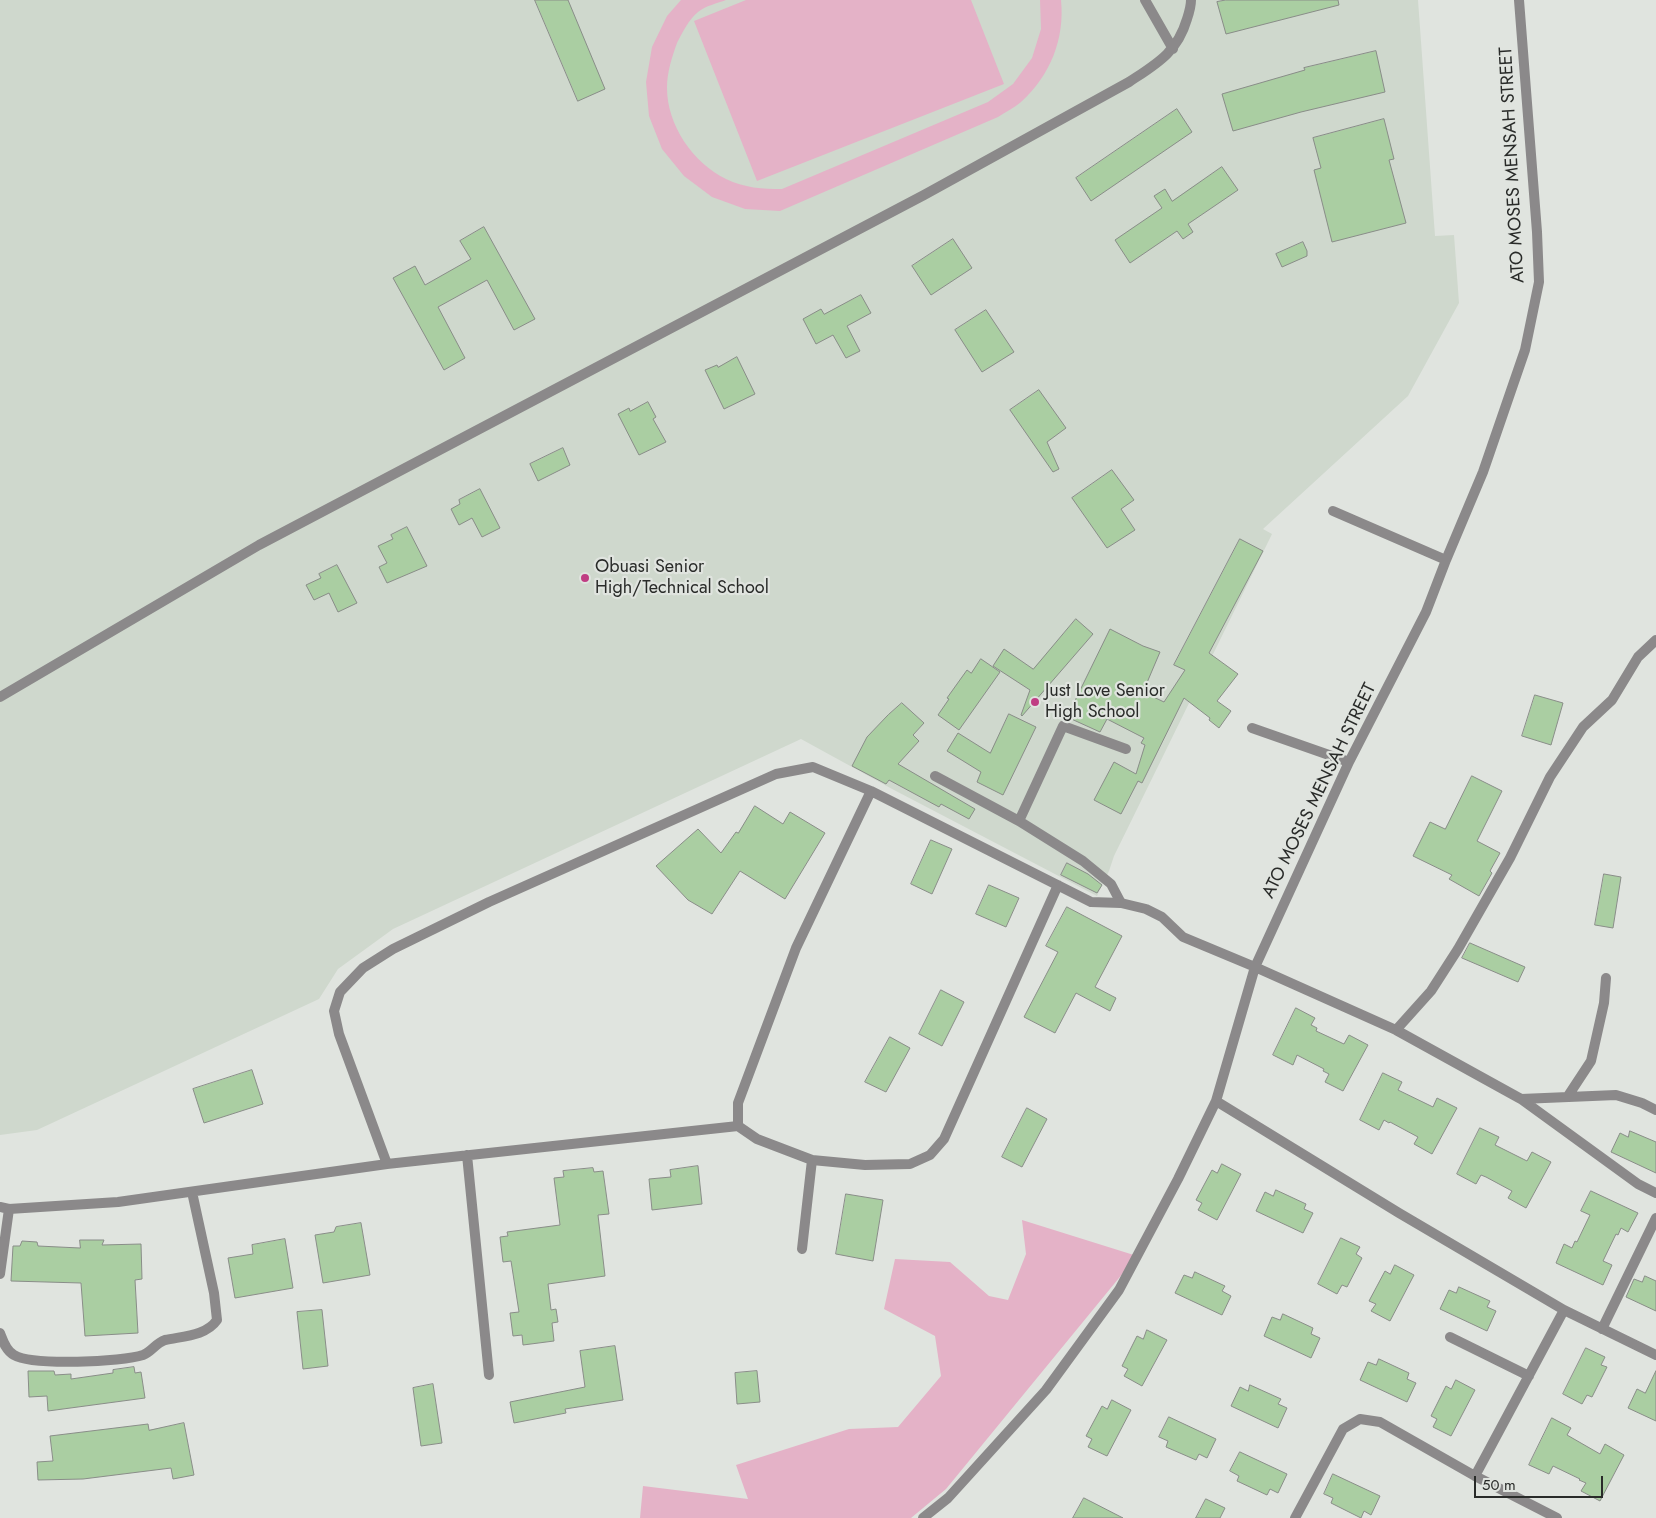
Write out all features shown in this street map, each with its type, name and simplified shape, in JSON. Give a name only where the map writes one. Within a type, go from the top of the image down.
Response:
[{"type":"street","points":[[1145,0],[1174,49]]},
{"type":"street","points":[[0,697],[259,545],[924,195],[1129,82],[1174,49],[1184,29],[1192,0]]},
{"type":"street","name":"ATO MOSES MENSAH STREET","points":[[923,1518],[948,1498],[1046,1390],[1119,1290],[1178,1180],[1216,1101],[1255,967],[1349,762],[1426,612],[1483,472],[1525,350],[1539,282],[1537,232],[1519,0]]},
{"type":"street","points":[[1333,511],[1446,560]]},
{"type":"street","points":[[1396,1030],[1431,991],[1458,949],[1510,858],[1550,777],[1583,727],[1612,700],[1638,657],[1656,640]]},
{"type":"street","points":[[1019,821],[1063,726],[1126,749]]},
{"type":"street","points":[[1252,728],[1349,762]]},
{"type":"street","points":[[387,1164],[339,1034],[334,1011],[340,992],[363,968],[393,949],[489,902],[776,774],[813,767],[871,791],[1091,902],[1121,903],[1146,909],[1162,918],[1183,936],[1396,1030],[1521,1100],[1638,1184],[1656,1192]]},
{"type":"street","points":[[935,776],[1019,821],[1083,861],[1111,884],[1121,903]]},
{"type":"street","points":[[738,1126],[738,1103],[796,948],[871,791]]},
{"type":"street","points":[[0,1274],[5,1208],[118,1202],[387,1164],[738,1126],[757,1139],[812,1160],[865,1165],[910,1164],[930,1156],[944,1139],[1058,885]]},
{"type":"street","points":[[1568,1096],[1591,1061],[1604,1003],[1606,978]]},
{"type":"street","points":[[1521,1100],[1568,1096],[1616,1095],[1656,1110]]},
{"type":"street","points":[[1216,1101],[1399,1214],[1564,1310],[1656,1355]]},
{"type":"street","points":[[467,1155],[490,1375]]},
{"type":"street","points":[[802,1249],[812,1160]]},
{"type":"street","points":[[0,1333],[3,1342],[11,1354],[22,1359],[42,1362],[129,1358],[145,1354],[163,1341],[212,1328],[217,1320],[214,1293],[192,1192]]},
{"type":"street","points":[[1602,1329],[1656,1218]]},
{"type":"street","points":[[1475,1476],[1564,1310]]},
{"type":"street","points":[[1450,1337],[1528,1376]]},
{"type":"street","points":[[1295,1518],[1342,1429],[1360,1419],[1380,1422],[1475,1476],[1557,1518]]},
{"type":"shaded area","name":"Obuasi Senior High/Technical School","points":[[0,0],[1418,0],[1435,236],[1454,235],[1459,303],[1408,396],[1263,529],[1272,534],[1114,856],[1097,896],[801,739],[393,929],[338,969],[319,999],[37,1130],[0,1135]]},
{"type":"shaded area","points":[[681,0],[726,0],[708,6],[698,12],[689,22],[677,43],[669,70],[667,88],[668,102],[677,129],[693,153],[714,172],[740,184],[768,189],[782,189],[988,102],[1013,84],[1032,58],[1041,29],[1040,0],[1061,0],[1062,15],[1058,43],[1047,69],[1040,81],[1021,102],[998,117],[780,211],[745,209],[712,197],[684,176],[662,149],[649,116],[646,82],[652,47],[667,16]]},
{"type":"shaded area","points":[[746,0],[971,0],[1004,84],[757,181],[694,21]]},
{"type":"shaded area","points":[[1022,1220],[1137,1256],[946,1489],[911,1518],[640,1518],[643,1486],[748,1499],[736,1465],[849,1429],[898,1427],[941,1376],[935,1336],[884,1309],[895,1259],[950,1262],[989,1296],[1008,1300],[1026,1254]]},
{"type":"building","points":[[535,0],[568,0],[605,89],[578,101]]},
{"type":"building","points":[[1226,0],[1338,0],[1339,5],[1226,34],[1217,2]]},
{"type":"building","points":[[1376,51],[1385,92],[1301,112],[1233,131],[1222,94],[1305,70],[1304,68]]},
{"type":"building","points":[[1177,109],[1192,132],[1091,201],[1076,178]]},
{"type":"building","points":[[1384,119],[1394,159],[1389,160],[1406,223],[1332,242],[1314,170],[1321,168],[1313,138]]},
{"type":"building","points":[[1222,167],[1238,190],[1188,224],[1193,232],[1183,239],[1177,231],[1130,263],[1115,240],[1162,208],[1154,196],[1165,189],[1172,201]]},
{"type":"building","points":[[484,227],[535,319],[514,330],[487,280],[438,307],[465,358],[444,370],[393,278],[415,266],[425,285],[471,259],[460,241]]},
{"type":"building","points":[[953,239],[972,268],[931,295],[912,266]]},
{"type":"building","points":[[1303,242],[1307,256],[1282,267],[1276,254]]},
{"type":"building","points":[[861,295],[871,313],[847,326],[860,351],[846,358],[833,335],[816,344],[803,319],[821,309],[824,314]]},
{"type":"building","points":[[986,310],[1014,352],[982,372],[955,330]]},
{"type":"building","points":[[737,357],[755,394],[724,409],[705,370],[717,365],[718,367]]},
{"type":"building","points":[[1039,390],[1066,428],[1047,442],[1059,469],[1053,472],[1010,410]]},
{"type":"building","points":[[648,402],[656,417],[653,419],[666,442],[639,455],[618,414],[629,408],[630,411]]},
{"type":"building","points":[[563,448],[570,465],[538,481],[530,464]]},
{"type":"building","points":[[1112,470],[1134,500],[1121,509],[1135,530],[1107,548],[1072,498]]},
{"type":"building","points":[[480,489],[500,528],[482,537],[472,518],[459,525],[451,509],[460,504],[459,500]]},
{"type":"building","points":[[407,527],[427,566],[387,583],[379,567],[387,563],[378,546],[393,539],[391,535]]},
{"type":"building","points":[[1240,539],[1263,551],[1209,653],[1238,674],[1217,701],[1231,711],[1219,728],[1209,720],[1210,718],[1184,698],[1142,783],[1138,781],[1121,814],[1094,800],[1114,762],[1136,774],[1145,745],[1141,743],[1144,738],[1107,719],[1100,732],[1067,717],[1110,629],[1143,646],[1160,652],[1143,692],[1164,702],[1185,670],[1174,665]]},
{"type":"building","points":[[337,565],[357,603],[338,612],[329,593],[314,600],[306,585],[321,578],[319,574]]},
{"type":"building","points":[[1076,619],[1093,634],[1022,716],[1030,690],[993,666],[1004,649],[1033,669]]},
{"type":"building","points":[[981,659],[1000,672],[959,730],[938,715],[949,699],[947,698],[967,670],[971,673]]},
{"type":"building","points":[[1535,695],[1563,703],[1551,745],[1522,736]]},
{"type":"building","points":[[902,703],[924,723],[913,735],[919,741],[898,764],[975,809],[969,819],[941,804],[939,807],[889,780],[886,784],[852,766],[867,737]]},
{"type":"building","points":[[1009,714],[1036,727],[1003,795],[977,782],[981,772],[947,751],[958,733],[990,753]]},
{"type":"building","points":[[1472,776],[1502,791],[1477,841],[1500,853],[1490,871],[1492,873],[1479,896],[1449,879],[1452,875],[1413,856],[1430,822],[1445,829]]},
{"type":"building","points":[[755,806],[783,824],[790,812],[825,833],[785,899],[740,871],[712,914],[688,900],[656,866],[698,829],[721,853],[736,832],[738,833]]},
{"type":"building","points":[[931,840],[952,849],[932,894],[911,884]]},
{"type":"building","points":[[1067,863],[1088,874],[1102,885],[1097,893],[1061,875]]},
{"type":"building","points":[[1604,874],[1621,877],[1613,928],[1595,925]]},
{"type":"building","points":[[989,885],[1019,898],[1006,927],[976,914]]},
{"type":"building","points":[[1067,907],[1122,936],[1095,987],[1116,998],[1110,1011],[1076,993],[1055,1033],[1024,1017],[1058,952],[1046,946]]},
{"type":"building","points":[[1470,943],[1525,967],[1518,982],[1462,958]]},
{"type":"building","points":[[941,990],[964,1002],[942,1046],[919,1034]]},
{"type":"building","points":[[1296,1008],[1315,1018],[1311,1025],[1317,1028],[1316,1031],[1344,1044],[1349,1035],[1368,1045],[1343,1091],[1325,1082],[1329,1074],[1323,1071],[1324,1069],[1297,1055],[1293,1065],[1273,1055]]},
{"type":"building","points":[[890,1037],[910,1048],[886,1092],[865,1082]]},
{"type":"building","points":[[252,1070],[263,1104],[204,1123],[193,1089]]},
{"type":"building","points":[[1383,1073],[1402,1082],[1398,1090],[1433,1107],[1437,1098],[1457,1108],[1432,1154],[1414,1144],[1418,1137],[1390,1122],[1384,1120],[1379,1130],[1360,1120]]},
{"type":"building","points":[[1027,1108],[1047,1119],[1022,1167],[1002,1157]]},
{"type":"building","points":[[1480,1128],[1499,1137],[1495,1145],[1527,1161],[1532,1152],[1551,1162],[1526,1208],[1508,1198],[1512,1191],[1486,1177],[1481,1175],[1476,1184],[1457,1174]]},
{"type":"building","points":[[1630,1131],[1656,1142],[1656,1173],[1611,1152],[1620,1133],[1628,1137]]},
{"type":"building","points":[[1222,1164],[1241,1174],[1217,1220],[1198,1210],[1202,1203],[1196,1200],[1212,1170],[1217,1173]]},
{"type":"building","points":[[698,1166],[702,1204],[652,1210],[649,1179],[671,1177],[670,1170]]},
{"type":"building","points":[[593,1168],[594,1172],[603,1171],[609,1214],[598,1215],[605,1276],[548,1284],[551,1310],[556,1309],[558,1322],[552,1323],[554,1341],[523,1345],[522,1335],[513,1336],[510,1313],[519,1312],[511,1261],[503,1262],[500,1237],[508,1236],[507,1232],[560,1225],[554,1178],[564,1177],[563,1171]]},
{"type":"building","points":[[1276,1190],[1306,1204],[1304,1209],[1313,1213],[1303,1233],[1256,1211],[1265,1192],[1273,1196]]},
{"type":"building","points":[[1591,1191],[1638,1213],[1628,1232],[1621,1228],[1618,1235],[1616,1234],[1603,1261],[1612,1265],[1603,1285],[1556,1263],[1564,1244],[1572,1248],[1575,1241],[1577,1242],[1590,1215],[1581,1211]]},
{"type":"building","points":[[846,1194],[883,1200],[873,1261],[836,1254]]},
{"type":"building","points":[[361,1223],[370,1275],[323,1283],[315,1235],[334,1232],[336,1227]]},
{"type":"building","points":[[1341,1238],[1360,1247],[1356,1254],[1362,1258],[1347,1287],[1342,1285],[1337,1294],[1318,1284]]},
{"type":"building","points":[[285,1239],[293,1288],[235,1298],[228,1258],[253,1254],[252,1245]]},
{"type":"building","points":[[80,1240],[104,1240],[102,1245],[141,1244],[142,1279],[135,1280],[138,1333],[85,1336],[81,1283],[11,1281],[13,1246],[20,1246],[22,1241],[37,1242],[38,1246],[80,1248]]},
{"type":"building","points":[[1395,1265],[1414,1275],[1390,1321],[1371,1311],[1376,1304],[1369,1301],[1385,1271],[1390,1274]]},
{"type":"building","points":[[1195,1272],[1225,1286],[1222,1291],[1231,1296],[1222,1315],[1175,1293],[1184,1275],[1192,1278]]},
{"type":"building","points":[[1645,1276],[1656,1281],[1656,1311],[1626,1297],[1634,1279],[1642,1282]]},
{"type":"building","points":[[1459,1287],[1490,1301],[1487,1307],[1496,1311],[1487,1331],[1440,1309],[1449,1290],[1456,1293]]},
{"type":"building","points":[[322,1310],[328,1366],[303,1369],[297,1312]]},
{"type":"building","points":[[1283,1314],[1313,1328],[1311,1334],[1320,1338],[1311,1358],[1264,1336],[1272,1317],[1280,1320]]},
{"type":"building","points":[[1147,1330],[1167,1340],[1142,1386],[1124,1376],[1128,1369],[1122,1366],[1137,1336],[1143,1339]]},
{"type":"building","points":[[615,1346],[623,1400],[565,1409],[566,1413],[514,1423],[510,1402],[585,1387],[580,1351]]},
{"type":"building","points":[[1586,1348],[1605,1357],[1601,1365],[1607,1367],[1592,1397],[1587,1395],[1582,1404],[1563,1394]]},
{"type":"building","points":[[1379,1359],[1409,1373],[1407,1379],[1416,1383],[1407,1402],[1360,1380],[1368,1362],[1376,1365]]},
{"type":"building","points":[[134,1367],[135,1373],[141,1372],[145,1398],[48,1411],[47,1396],[29,1397],[28,1371],[54,1371],[55,1375],[71,1374],[71,1379],[113,1373],[113,1370]]},
{"type":"building","points":[[757,1371],[760,1402],[737,1404],[735,1373]]},
{"type":"building","points":[[1656,1371],[1656,1421],[1628,1408],[1637,1389],[1645,1393]]},
{"type":"building","points":[[1456,1380],[1475,1390],[1451,1436],[1433,1427],[1437,1419],[1431,1416],[1446,1386],[1451,1389]]},
{"type":"building","points":[[433,1384],[442,1443],[421,1446],[413,1388]]},
{"type":"building","points":[[1250,1385],[1281,1399],[1278,1404],[1287,1408],[1278,1428],[1231,1406],[1240,1387],[1248,1391]]},
{"type":"building","points":[[1112,1400],[1131,1410],[1107,1456],[1088,1447],[1092,1439],[1086,1436],[1102,1406],[1107,1409]]},
{"type":"building","points":[[1169,1417],[1216,1439],[1207,1458],[1199,1454],[1196,1460],[1166,1447],[1168,1441],[1159,1437]]},
{"type":"building","points":[[1552,1418],[1571,1428],[1567,1435],[1600,1454],[1605,1444],[1624,1455],[1600,1501],[1581,1491],[1586,1483],[1580,1479],[1553,1466],[1549,1474],[1529,1465]]},
{"type":"building","points":[[184,1423],[194,1475],[173,1479],[171,1468],[83,1479],[38,1480],[37,1462],[53,1461],[50,1436],[148,1424],[149,1430]]},
{"type":"building","points":[[1240,1452],[1287,1474],[1278,1493],[1270,1489],[1267,1495],[1237,1481],[1239,1476],[1230,1471]]},
{"type":"building","points":[[1333,1474],[1380,1496],[1371,1515],[1364,1511],[1361,1518],[1331,1503],[1333,1498],[1324,1494]]},
{"type":"building","points":[[1084,1498],[1123,1518],[1073,1518]]},
{"type":"building","points":[[1206,1499],[1225,1508],[1220,1518],[1196,1518]]},
{"type":"place","name":"Obuasi Senior High/Technical School","points":[[585,578]]},
{"type":"place","name":"Just Love Senior High School","points":[[1035,702]]}]
